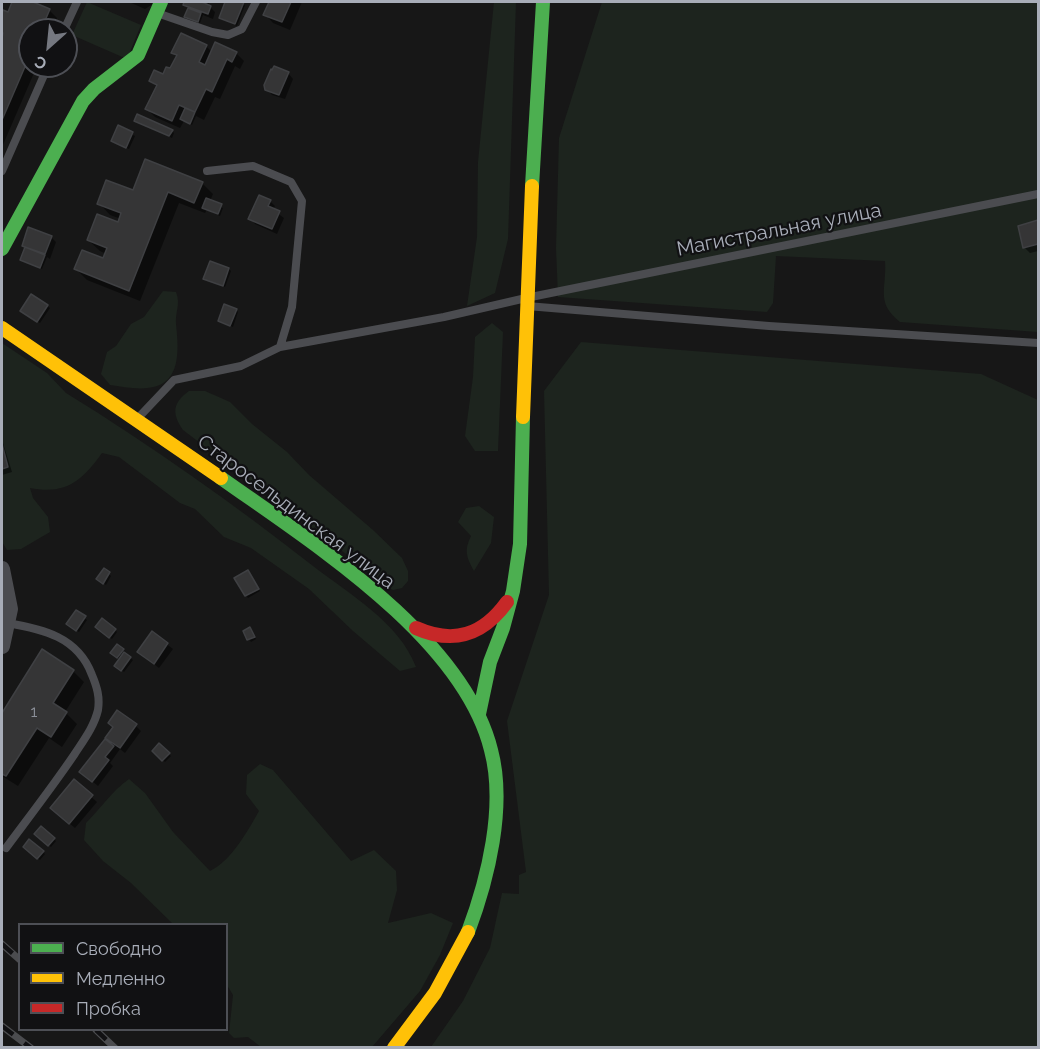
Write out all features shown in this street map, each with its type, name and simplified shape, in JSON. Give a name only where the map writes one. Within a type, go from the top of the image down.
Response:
[{"type":"main road","points":[[479,714],[490,662],[503,628],[513,591],[519,544],[526,302],[535,111],[543,2]]},
{"type":"main road","points":[[2,249],[83,100],[138,55],[159,7]]},
{"type":"main road","name":"Старосельдинская улица","points":[[2,328],[138,419],[329,556],[409,624],[439,654],[479,714],[491,750],[495,791],[495,825],[490,864],[478,908],[439,989],[394,1047]]},
{"type":"main road","points":[[409,624],[435,636],[457,636],[480,630],[490,624],[501,612],[513,591]]},
{"type":"street","points":[[2,569],[10,609],[2,646]]},
{"type":"lane","points":[[70,18],[77,2]]},
{"type":"lane","points":[[159,7],[212,32],[228,35],[242,29],[256,2]]},
{"type":"lane","points":[[2,171],[43,78]]},
{"type":"lane","points":[[207,171],[253,166],[291,182],[302,201],[292,307],[280,347]]},
{"type":"lane","name":"Магистральная улица","points":[[138,419],[174,380],[241,366],[280,347],[526,302],[1038,194]]},
{"type":"lane","points":[[526,302],[769,326],[1038,343]]},
{"type":"lane","points":[[6,848],[60,776],[91,728],[98,710],[99,693],[89,666],[73,646],[58,635],[34,627],[7,622]]},
{"type":"shaded area","points":[[87,2],[141,25],[127,59],[78,38],[78,22]]},
{"type":"shaded area","points":[[494,2],[516,2],[508,239],[495,293],[467,306],[477,237],[478,162]]},
{"type":"shaded area","points":[[602,2],[1038,2],[1038,332],[900,322],[887,308],[885,301],[885,261],[776,256],[773,303],[767,312],[558,297],[556,248],[559,138]]},
{"type":"shaded area","points":[[163,291],[176,292],[178,301],[177,360],[171,376],[157,386],[146,388],[110,385],[101,374],[107,352],[116,346],[131,324],[144,317]]},
{"type":"shaded area","points":[[492,323],[503,332],[498,451],[475,451],[465,436],[473,377],[475,337]]},
{"type":"shaded area","points":[[581,342],[981,374],[1038,400],[1038,1047],[431,1047],[463,1001],[490,948],[502,893],[519,894],[519,875],[526,872],[507,721],[549,595],[544,391]]},
{"type":"shaded area","points":[[2,343],[47,373],[66,393],[192,476],[357,598],[398,636],[416,667],[400,671],[309,589],[251,548],[224,537],[195,509],[180,503],[119,457],[102,453],[72,484],[54,489],[30,488],[33,498],[48,517],[50,532],[21,549],[7,550],[2,542]]},
{"type":"shaded area","points":[[189,391],[205,391],[230,402],[373,530],[402,558],[408,571],[408,581],[402,588],[393,590],[379,584],[350,557],[183,430],[177,419],[176,409],[179,400]]},
{"type":"shaded area","points":[[479,506],[494,517],[491,543],[474,571],[467,554],[467,545],[471,536],[458,522],[466,508]]},
{"type":"shaded area","points":[[260,764],[273,770],[351,861],[374,850],[396,871],[397,890],[388,923],[431,913],[453,923],[440,955],[420,991],[372,1047],[261,1047],[248,1037],[234,1038],[229,1033],[233,995],[228,987],[228,923],[172,923],[131,883],[103,861],[84,840],[86,823],[129,779],[145,793],[173,832],[210,871],[232,853],[259,811],[246,794],[247,775]]},
{"type":"building","points":[[12,2],[33,2],[50,9],[46,18],[18,18],[18,78],[20,78],[2,120],[2,14],[3,10],[8,12]]},
{"type":"building","points":[[184,2],[202,2],[211,6],[208,14],[183,5]]},
{"type":"building","points":[[225,2],[244,2],[235,24],[219,18]]},
{"type":"building","points":[[269,2],[291,2],[282,22],[263,15]]},
{"type":"building","points":[[188,8],[201,13],[198,22],[184,17]]},
{"type":"building","points":[[181,33],[207,45],[199,62],[205,65],[215,42],[237,52],[232,62],[227,59],[212,92],[206,89],[195,112],[179,105],[172,121],[145,109],[157,85],[149,81],[154,70],[163,74],[166,67],[170,68],[177,55],[171,53]]},
{"type":"building","points":[[274,66],[289,72],[279,95],[265,90],[264,85]]},
{"type":"building","points":[[185,108],[195,112],[190,124],[180,119]]},
{"type":"building","points":[[137,114],[173,130],[169,136],[134,121]]},
{"type":"building","points":[[118,125],[133,132],[126,148],[111,141]]},
{"type":"building","points":[[145,159],[203,182],[194,203],[168,192],[129,291],[74,269],[82,250],[103,258],[107,248],[87,240],[97,214],[118,222],[121,213],[97,204],[106,180],[133,190]]},
{"type":"building","points":[[259,195],[271,200],[268,206],[280,211],[272,229],[248,219]]},
{"type":"building","points":[[206,198],[222,204],[218,214],[202,208]]},
{"type":"building","points":[[1038,220],[1038,244],[1023,248],[1018,226]]},
{"type":"building","points":[[28,227],[52,236],[45,254],[22,246]]},
{"type":"building","points":[[25,247],[45,255],[40,268],[20,260]]},
{"type":"building","points":[[210,261],[229,268],[223,286],[203,279]]},
{"type":"building","points":[[31,294],[48,305],[37,322],[20,311]]},
{"type":"building","points":[[224,304],[237,309],[230,326],[218,321]]},
{"type":"building","points":[[2,444],[8,467],[2,469]]},
{"type":"building","points":[[104,568],[110,572],[103,584],[96,579]]},
{"type":"building","points":[[248,570],[259,589],[245,596],[234,578]]},
{"type":"building","points":[[76,610],[86,616],[76,631],[66,624]]},
{"type":"building","points":[[102,618],[116,629],[109,638],[95,627]]},
{"type":"building","points":[[250,627],[255,637],[247,640],[243,631]]},
{"type":"building","points":[[152,631],[168,643],[154,664],[137,652]]},
{"type":"building","points":[[117,644],[124,649],[117,658],[110,653]]},
{"type":"building","points":[[42,649],[74,670],[53,703],[67,712],[51,737],[37,728],[6,776],[2,774],[2,713]]},
{"type":"building","points":[[124,652],[131,657],[121,671],[114,666]]},
{"type":"building","points":[[117,710],[137,724],[120,748],[105,738],[113,727],[108,723]]},
{"type":"building","points":[[105,739],[114,746],[105,757],[109,760],[92,782],[79,772]]},
{"type":"building","points":[[159,743],[170,753],[162,761],[152,751]]},
{"type":"building","points":[[74,779],[93,795],[69,824],[50,808]]},
{"type":"building","points":[[41,826],[55,838],[48,846],[34,834]]},
{"type":"building","points":[[29,839],[44,851],[37,859],[23,847]]},
{"type":"railway","points":[[2,944],[18,958]]},
{"type":"railway","points":[[2,1026],[31,1048]]},
{"type":"railway","points":[[97,1031],[115,1048]]},
{"type":"traffic: fast","points":[[2,249],[83,101],[94,89],[138,55],[161,2]]},
{"type":"traffic: fast","points":[[532,186],[543,2]]},
{"type":"traffic: fast","points":[[479,714],[490,662],[503,628],[513,591],[520,544],[523,417]]},
{"type":"traffic: fast","points":[[221,478],[339,562],[379,596],[417,631],[450,669],[475,708],[491,750],[497,795],[493,842],[488,866],[468,932]]},
{"type":"traffic: slow","points":[[523,417],[532,186]]},
{"type":"traffic: slow","points":[[2,328],[221,478]]},
{"type":"traffic: slow","points":[[394,1048],[435,993],[468,932]]},
{"type":"traffic: jam","points":[[416,628],[443,636],[467,634],[488,622],[507,602]]}]
